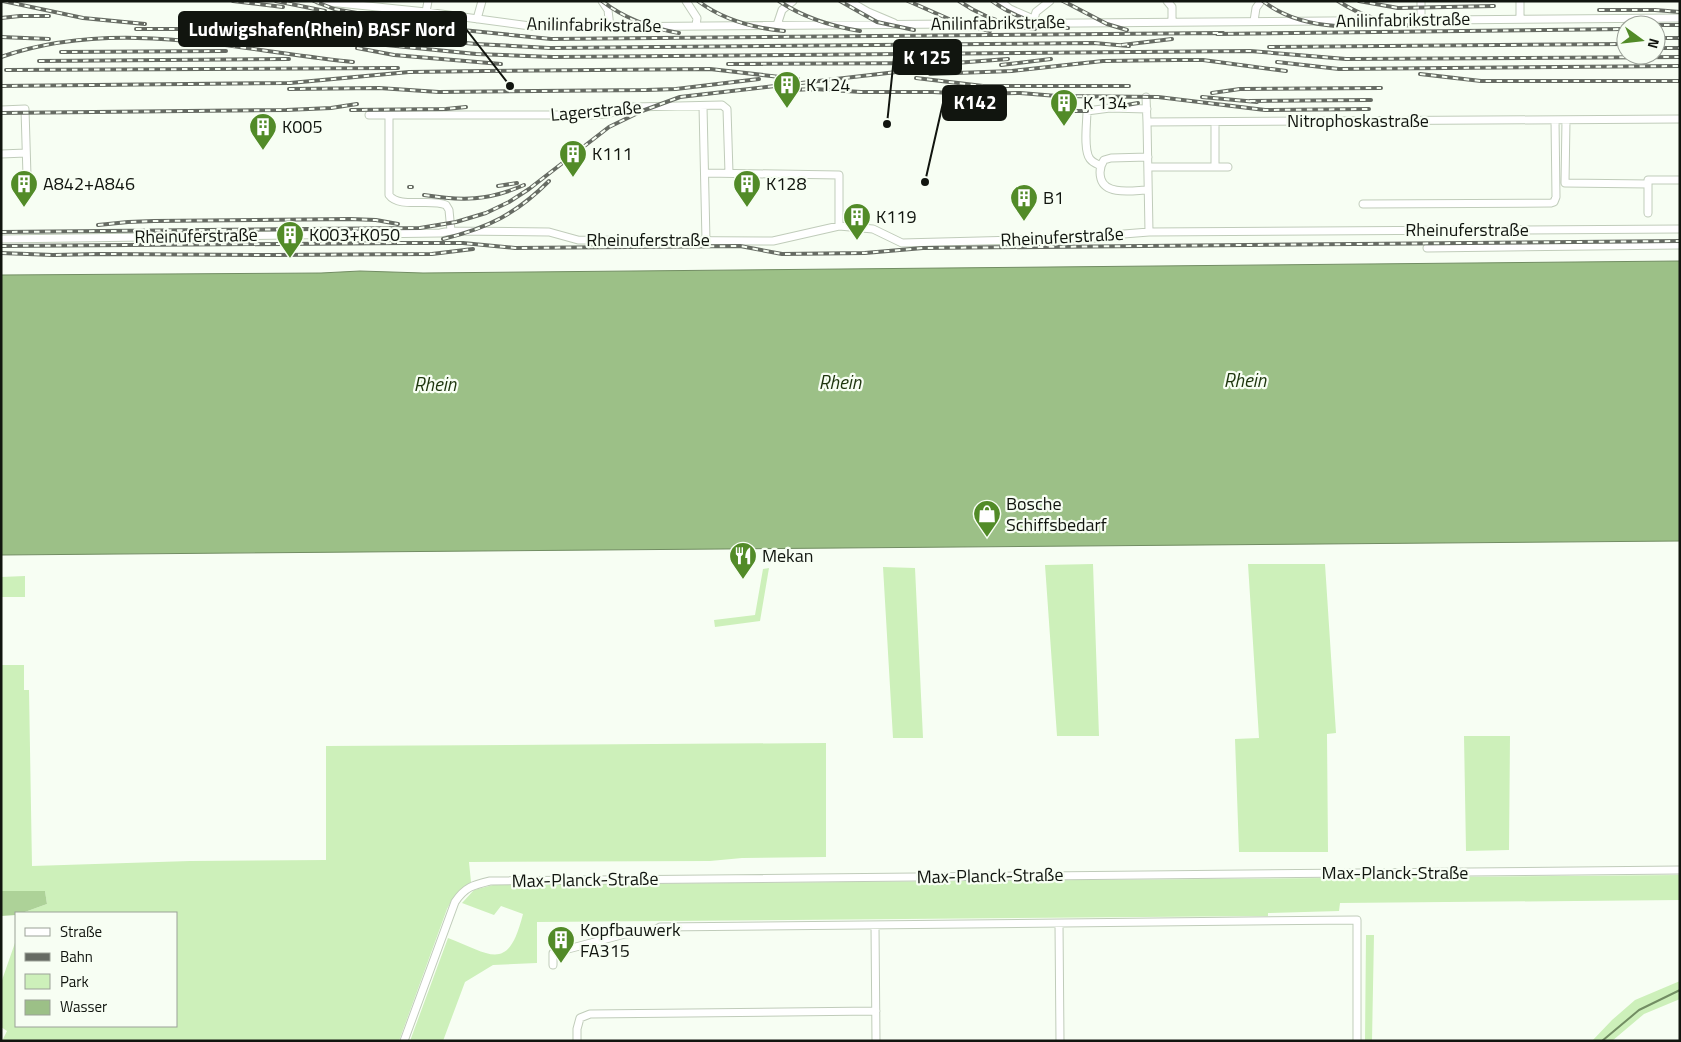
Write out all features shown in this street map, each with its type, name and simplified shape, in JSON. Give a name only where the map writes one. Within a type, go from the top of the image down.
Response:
[{"type":"street","name":"Anilinfabrikstraße","points":[[319,1],[426,12],[530,26],[610,27],[1033,21],[1172,22],[1680,18]]},
{"type":"street","points":[[426,12],[428,1]]},
{"type":"street","points":[[477,19],[482,1]]},
{"type":"street","points":[[602,1],[608,10],[610,27]]},
{"type":"street","points":[[686,1],[697,18],[696,26]]},
{"type":"street","points":[[777,25],[782,10],[793,1]]},
{"type":"street","points":[[849,1],[868,12],[896,24]]},
{"type":"street","points":[[1000,1],[1010,9],[1033,21],[1036,12],[1050,1]]},
{"type":"street","points":[[1167,1],[1172,7],[1172,22]]},
{"type":"street","points":[[1254,21],[1256,8],[1261,1]]},
{"type":"street","points":[[1421,1],[1421,20]]},
{"type":"street","points":[[1520,1],[1520,19]]},
{"type":"street","points":[[1146,97],[1149,232]]},
{"type":"street","name":"Lagerstraße","points":[[369,115],[590,115],[607,114],[633,107],[722,105],[727,109],[729,173]]},
{"type":"street","points":[[704,106],[706,241]]},
{"type":"street","points":[[1100,166],[1088,158],[1087,110],[1110,108],[1147,109]]},
{"type":"street","points":[[1,110],[25,109],[27,176]]},
{"type":"street","points":[[389,115],[389,195],[393,200],[400,202],[432,201],[446,205],[449,210],[451,231]]},
{"type":"street","name":"Nitrophoskastraße","points":[[1147,122],[1680,119]]},
{"type":"street","points":[[1363,204],[1554,202],[1556,197],[1555,120]]},
{"type":"street","points":[[1565,183],[1566,120]]},
{"type":"street","points":[[1215,122],[1215,167]]},
{"type":"street","points":[[1,154],[26,153]]},
{"type":"street","points":[[1148,157],[1111,158],[1104,160],[1100,166],[1102,182],[1106,187],[1118,190],[1148,190]]},
{"type":"street","points":[[1148,167],[1228,167]]},
{"type":"street","points":[[705,173],[840,175],[838,226]]},
{"type":"street","points":[[1648,213],[1648,180],[1680,180]]},
{"type":"street","points":[[1556,183],[1648,184]]},
{"type":"street","name":"Rheinuferstraße","points":[[1,239],[440,233],[451,231],[549,232],[578,240],[773,241],[838,226],[873,229],[902,243],[1098,238],[1111,234],[1149,232],[1680,228]]},
{"type":"street","points":[[1427,248],[1680,246]]},
{"type":"street","name":"Max-Planck-Straße","points":[[404,1041],[455,902],[466,888],[490,881],[1680,870]]},
{"type":"street","points":[[553,965],[553,953],[625,934],[651,932],[660,928],[1357,920],[1358,1041]]},
{"type":"street","points":[[1059,924],[1060,1041]]},
{"type":"street","points":[[875,926],[876,1041]]},
{"type":"street","points":[[577,1041],[577,1029],[580,1018],[590,1014],[876,1011]]},
{"type":"green space","points":[[1093,564],[1099,736],[1057,736],[1045,565]]},
{"type":"green space","points":[[1248,564],[1325,564],[1336,733],[1327,734],[1328,852],[1239,852],[1235,739],[1259,738]]},
{"type":"green space","points":[[883,567],[915,568],[923,738],[893,738]]},
{"type":"green space","points":[[769,568],[760,621],[715,627],[714,620],[755,615],[763,569]]},
{"type":"green space","points":[[25,576],[25,597],[1,597],[1,577]]},
{"type":"green space","points":[[1,665],[24,665],[24,690],[29,690],[32,866],[190,861],[326,860],[326,746],[826,743],[826,857],[742,858],[710,861],[469,862],[471,882],[457,894],[447,909],[399,1041],[2,1041],[7,1031],[1,1027],[1,983],[15,943],[15,1027],[178,1027],[178,912],[25,912],[47,904],[45,891],[1,891]]},
{"type":"green space","points":[[1464,736],[1510,736],[1509,850],[1466,851]]},
{"type":"green space","points":[[1680,875],[1680,900],[1340,903],[1339,911],[1268,913],[1268,916],[537,922],[537,963],[493,965],[465,982],[443,1041],[410,1041],[448,938],[476,950],[496,954],[504,952],[511,945],[523,914],[501,906],[494,915],[462,903],[474,890],[493,885]]},
{"type":"green space","points":[[1366,935],[1374,935],[1372,1041],[1365,1041]]},
{"type":"green space","points":[[1680,981],[1680,999],[1644,1014],[1612,1041],[1592,1041],[1635,1000]]},
{"type":"shaded area","points":[[1,891],[45,891],[47,904],[25,912],[15,912],[15,915],[1,916]]},
{"type":"water","name":"Rhein","points":[[1680,261],[1680,541],[1,555],[1,275],[321,273],[360,271],[423,273]]},
{"type":"waterway","points":[[1602,1041],[1639,1010],[1680,990]]},
{"type":"railway","points":[[3,1],[83,18],[145,24]]},
{"type":"railway","points":[[233,1],[283,7]]},
{"type":"railway","points":[[276,1],[325,11]]},
{"type":"railway","points":[[314,1],[334,9],[357,13]]},
{"type":"railway","points":[[602,1],[638,22],[679,33]]},
{"type":"railway","points":[[698,1],[708,8],[739,22],[761,28],[784,31]]},
{"type":"railway","points":[[779,1],[818,21],[860,31]]},
{"type":"railway","points":[[840,1],[877,22],[914,30]]},
{"type":"railway","points":[[908,1],[958,23],[990,31]]},
{"type":"railway","points":[[959,1],[977,12],[996,20],[1015,26],[1035,29]]},
{"type":"railway","points":[[992,1],[1028,20],[1068,28]]},
{"type":"railway","points":[[1063,1],[1107,24],[1127,30]]},
{"type":"railway","points":[[1263,1],[1271,7],[1297,19],[1336,26]]},
{"type":"railway","points":[[1338,1],[1356,11],[1375,18],[1415,26]]},
{"type":"railway","points":[[1359,1],[1398,8],[1494,6]]},
{"type":"railway","points":[[1599,10],[1680,12]]},
{"type":"railway","points":[[1,18],[49,16]]},
{"type":"railway","points":[[180,23],[275,17],[333,17],[551,39],[1223,33]]},
{"type":"railway","points":[[1666,25],[1680,25]]},
{"type":"railway","points":[[308,27],[343,27]]},
{"type":"railway","points":[[233,28],[313,28]]},
{"type":"railway","points":[[136,29],[180,29],[318,43],[366,43],[476,54],[553,57],[1250,51],[1346,59],[1680,57]]},
{"type":"railway","points":[[1217,34],[1616,29]]},
{"type":"railway","points":[[336,30],[476,44],[550,48],[1094,43],[1129,46]]},
{"type":"railway","points":[[1,37],[49,39]]},
{"type":"railway","points":[[1,57],[44,45],[88,39],[132,38],[176,40],[353,62]]},
{"type":"railway","points":[[1666,38],[1680,38]]},
{"type":"railway","points":[[1122,45],[1172,39]]},
{"type":"railway","points":[[1269,47],[1616,44]]},
{"type":"railway","points":[[357,48],[394,55],[501,64]]},
{"type":"railway","points":[[1666,48],[1680,48]]},
{"type":"railway","points":[[61,52],[226,51]]},
{"type":"railway","points":[[39,61],[289,59]]},
{"type":"railway","points":[[728,64],[955,63],[1008,59]]},
{"type":"railway","points":[[1001,65],[1051,59]]},
{"type":"railway","points":[[930,74],[1012,71],[1103,61],[1176,60],[1203,60],[1286,71]]},
{"type":"railway","points":[[1277,62],[1339,69],[1680,66]]},
{"type":"railway","points":[[1,232],[420,228],[456,222],[486,213],[509,202],[529,189],[609,127],[642,111],[680,97],[940,67]]},
{"type":"railway","points":[[6,70],[398,68]]},
{"type":"railway","points":[[1,86],[290,83],[409,72],[710,69],[798,79]]},
{"type":"railway","points":[[1420,74],[1481,81],[1680,81]]},
{"type":"railway","points":[[916,78],[983,86],[1129,86]]},
{"type":"railway","points":[[289,89],[379,88],[439,92],[647,90],[676,89],[759,79]]},
{"type":"railway","points":[[1212,93],[1240,89],[1381,88]]},
{"type":"railway","points":[[791,90],[1158,97],[1265,110],[1369,109]]},
{"type":"railway","points":[[1202,97],[1257,102]]},
{"type":"railway","points":[[1250,101],[1371,100]]},
{"type":"railway","points":[[1110,108],[1138,103]]},
{"type":"railway","points":[[1,113],[286,110],[331,108],[357,104]]},
{"type":"railway","points":[[351,110],[466,107]]},
{"type":"railway","points":[[1061,111],[1087,111]]},
{"type":"railway","points":[[443,239],[488,225],[513,211],[537,193],[549,181]]},
{"type":"railway","points":[[498,186],[517,183]]},
{"type":"railway","points":[[424,195],[463,199],[487,197],[524,185]]},
{"type":"railway","points":[[98,225],[154,221],[350,219],[376,220],[398,224]]},
{"type":"railway","points":[[401,243],[463,243],[515,248],[740,246],[782,254],[865,253],[923,248],[1680,241]]},
{"type":"railway","points":[[1,246],[406,243]]},
{"type":"railway","points":[[1,253],[53,255],[432,254],[473,249]]},
{"type":"place","name":"Ludwigshafen(Rhein) BASF Nord","points":[[510,86]]},
{"type":"place","name":"K 124","points":[[787,109]]},
{"type":"place","name":"K 125","points":[[887,124]]},
{"type":"place","name":"K 134","points":[[1064,127]]},
{"type":"place","name":"K005","points":[[263,151]]},
{"type":"place","name":"K111","points":[[573,178]]},
{"type":"place","name":"K142","points":[[925,182]]},
{"type":"place","name":"A842+A846","points":[[24,208]]},
{"type":"place","name":"K128","points":[[747,208]]},
{"type":"place","name":"B1","points":[[1024,222]]},
{"type":"place","name":"K119","points":[[857,241]]},
{"type":"place","name":"K003+K050","points":[[290,259]]},
{"type":"place","name":"Bosche Schiffsbedarf","points":[[987,538]]},
{"type":"place","name":"Mekan","points":[[743,580]]},
{"type":"place","name":"Kopfbauwerk FA315","points":[[561,964]]}]
